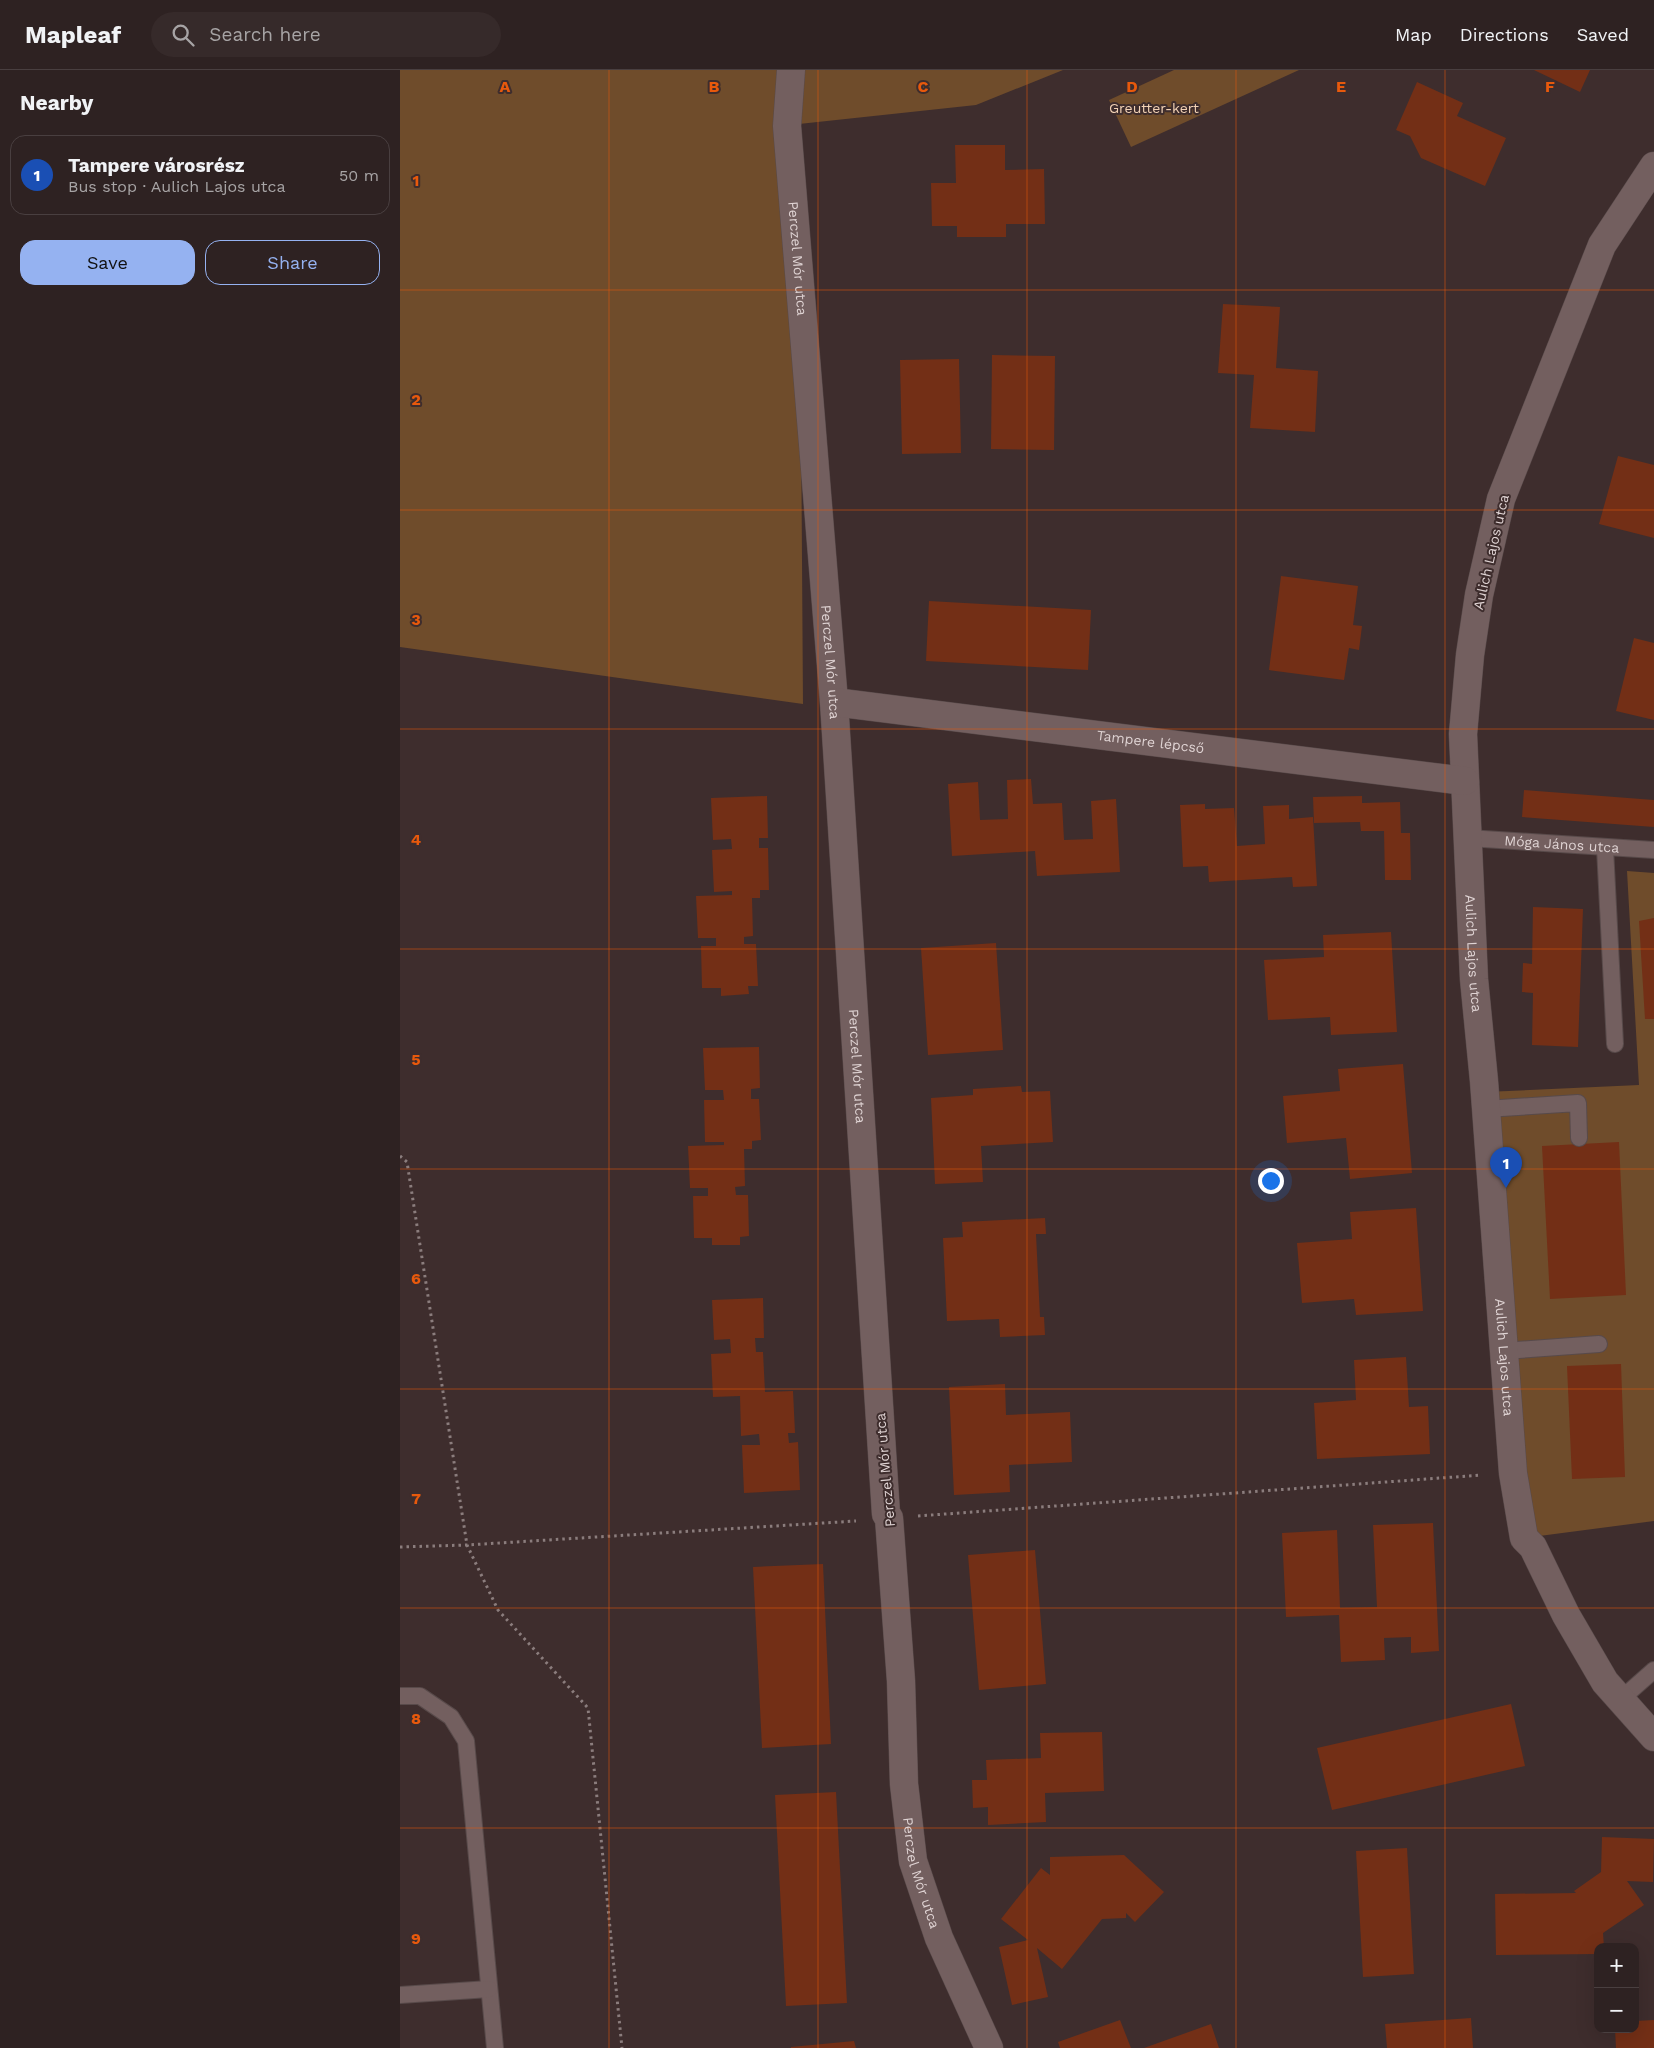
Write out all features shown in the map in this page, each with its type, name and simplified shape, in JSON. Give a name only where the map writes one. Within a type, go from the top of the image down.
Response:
[{"type":"street","name":"Perczel Mór utca","points":[[791,70],[787,126],[834,702],[886,1514],[889,1518],[901,1680],[904,1784],[913,1861],[939,1938],[989,2048]]},
{"type":"street","name":"Aulich Lajos utca","points":[[1654,166],[1602,245],[1502,499],[1479,595],[1470,655],[1463,734],[1474,979],[1486,1109],[1513,1473],[1524,1538],[1533,1547],[1566,1615],[1605,1682],[1654,1737]]},
{"type":"street","name":"Tampere lépcső","points":[[834,702],[1466,781]]},
{"type":"lane","name":"Móga János utca","points":[[1468,838],[1654,850]]},
{"type":"lane","points":[[1605,848],[1615,1044]]},
{"type":"lane","points":[[1486,1109],[1578,1103],[1579,1138]]},
{"type":"lane","points":[[1504,1350],[1599,1344]]},
{"type":"lane","points":[[1620,1700],[1654,1670]]},
{"type":"lane","points":[[400,1696],[420,1696],[451,1717],[466,1741],[494,2048]]},
{"type":"lane","points":[[400,1995],[488,1989]]},
{"type":"path","points":[[400,1156],[407,1162],[467,1545],[498,1610],[588,1708],[622,2048]]},
{"type":"path","points":[[400,1547],[467,1545],[889,1518],[1513,1473]]},
{"type":"green space","points":[[400,70],[1063,70],[976,105],[799,124],[803,704],[400,647]]},
{"type":"green space","name":"Greutter-kert","points":[[1174,70],[1299,70],[1131,147],[1109,100]]},
{"type":"green space","points":[[1627,871],[1654,873],[1654,1521],[1524,1538],[1485,1092],[1639,1085]]},
{"type":"building","points":[[1534,70],[1590,70],[1580,92]]},
{"type":"building","points":[[1417,82],[1463,103],[1457,116],[1506,138],[1485,186],[1421,158],[1410,136],[1396,130]]},
{"type":"building","points":[[955,145],[1005,145],[1005,170],[1044,169],[1045,224],[1006,224],[1006,237],[957,237],[957,226],[932,226],[931,183],[956,183]]},
{"type":"building","points":[[1223,304],[1280,307],[1276,368],[1318,371],[1315,432],[1250,428],[1254,375],[1218,373]]},
{"type":"building","points":[[992,355],[1055,356],[1054,450],[991,449]]},
{"type":"building","points":[[959,359],[961,453],[902,454],[900,360]]},
{"type":"building","points":[[1618,456],[1654,465],[1654,538],[1599,524]]},
{"type":"building","points":[[1281,576],[1358,586],[1353,625],[1362,626],[1359,650],[1349,648],[1344,680],[1269,670]]},
{"type":"building","points":[[929,601],[1091,610],[1088,670],[926,661]]},
{"type":"building","points":[[1634,638],[1654,643],[1654,720],[1616,711]]},
{"type":"building","points":[[1031,779],[1033,804],[1062,803],[1064,840],[1093,839],[1091,801],[1116,799],[1120,872],[1037,876],[1035,851],[952,856],[948,784],[978,782],[980,820],[1008,819],[1007,780]]},
{"type":"building","points":[[1524,790],[1654,800],[1654,827],[1522,817]]},
{"type":"building","points":[[767,796],[768,838],[759,838],[759,848],[768,848],[769,890],[760,890],[760,898],[752,898],[753,936],[744,937],[744,944],[756,944],[758,986],[748,986],[749,994],[721,996],[721,988],[702,988],[701,946],[716,946],[716,938],[698,938],[696,896],[732,895],[732,891],[714,892],[712,850],[732,849],[731,839],[713,840],[711,798]]},
{"type":"building","points":[[1362,796],[1362,803],[1400,802],[1401,833],[1410,833],[1411,880],[1385,880],[1384,831],[1361,831],[1360,822],[1314,823],[1313,797]]},
{"type":"building","points":[[1205,804],[1205,809],[1234,808],[1237,846],[1265,844],[1263,806],[1289,805],[1289,819],[1313,817],[1317,886],[1293,887],[1292,877],[1209,882],[1208,866],[1183,867],[1180,805]]},
{"type":"building","points":[[1533,907],[1583,909],[1578,1047],[1532,1045],[1533,993],[1522,992],[1523,963],[1532,964]]},
{"type":"building","points":[[1654,918],[1654,1019],[1645,1019],[1639,921]]},
{"type":"building","points":[[1391,932],[1397,1032],[1331,1035],[1330,1017],[1268,1020],[1264,960],[1324,957],[1323,935]]},
{"type":"building","points":[[996,943],[1003,1050],[928,1055],[921,948]]},
{"type":"building","points":[[759,1047],[760,1088],[751,1089],[751,1099],[759,1099],[761,1140],[752,1141],[752,1149],[744,1149],[745,1186],[735,1187],[736,1195],[748,1195],[749,1236],[740,1237],[740,1245],[712,1245],[712,1238],[694,1238],[693,1196],[708,1196],[708,1188],[690,1188],[688,1146],[724,1145],[724,1142],[705,1142],[704,1100],[724,1100],[723,1090],[705,1090],[703,1048]]},
{"type":"building","points":[[1403,1064],[1412,1173],[1350,1179],[1346,1138],[1287,1143],[1283,1096],[1340,1091],[1338,1069]]},
{"type":"building","points":[[1021,1086],[1022,1092],[1050,1091],[1053,1142],[981,1146],[983,1182],[935,1184],[931,1098],[973,1095],[973,1089]]},
{"type":"building","points":[[1619,1142],[1626,1295],[1550,1299],[1542,1146]]},
{"type":"building","points":[[1416,1208],[1423,1311],[1356,1315],[1354,1299],[1302,1303],[1297,1243],[1352,1239],[1350,1212]]},
{"type":"building","points":[[1045,1218],[1046,1234],[1036,1234],[1040,1317],[1044,1317],[1045,1335],[1000,1337],[999,1319],[947,1321],[943,1238],[963,1237],[962,1222]]},
{"type":"building","points":[[763,1298],[764,1338],[755,1338],[756,1352],[763,1352],[765,1392],[793,1391],[795,1433],[788,1433],[789,1443],[798,1442],[800,1490],[744,1493],[742,1445],[760,1445],[759,1434],[741,1436],[740,1396],[713,1397],[711,1354],[731,1353],[730,1339],[714,1340],[712,1300]]},
{"type":"building","points":[[1406,1357],[1409,1407],[1428,1406],[1430,1454],[1317,1459],[1314,1403],[1356,1400],[1354,1360]]},
{"type":"building","points":[[1621,1364],[1625,1477],[1572,1479],[1567,1366]]},
{"type":"building","points":[[1005,1384],[1006,1415],[1070,1412],[1072,1462],[1009,1465],[1010,1492],[954,1495],[949,1387]]},
{"type":"building","points":[[1433,1523],[1439,1651],[1411,1653],[1411,1637],[1384,1638],[1385,1660],[1341,1662],[1339,1615],[1286,1617],[1282,1533],[1337,1530],[1340,1608],[1377,1607],[1373,1525]]},
{"type":"building","points":[[1035,1550],[1046,1684],[979,1690],[968,1555]]},
{"type":"building","points":[[823,1564],[831,1744],[762,1748],[753,1567]]},
{"type":"building","points":[[1511,1704],[1525,1766],[1332,1810],[1317,1748]]},
{"type":"building","points":[[1102,1732],[1104,1791],[1045,1793],[1046,1822],[988,1825],[988,1807],[973,1808],[972,1780],[987,1780],[986,1760],[1041,1758],[1040,1733]]},
{"type":"building","points":[[836,1792],[847,2003],[786,2006],[775,1795]]},
{"type":"building","points":[[1602,1837],[1654,1839],[1653,1882],[1627,1881],[1644,1905],[1603,1933],[1604,1943],[1594,1943],[1594,1954],[1496,1955],[1495,1894],[1576,1893],[1574,1891],[1601,1872]]},
{"type":"building","points":[[1407,1848],[1414,1974],[1363,1977],[1356,1851]]},
{"type":"building","points":[[1124,1855],[1164,1892],[1135,1922],[1126,1913],[1126,1918],[1102,1919],[1062,1969],[1037,1948],[1048,1997],[1012,2005],[999,1947],[1028,1940],[1001,1919],[1041,1868],[1050,1875],[1050,1857]]},
{"type":"building","points":[[1471,2018],[1473,2048],[1387,2048],[1385,2024]]},
{"type":"building","points":[[1120,2020],[1131,2048],[1060,2048],[1058,2042]]},
{"type":"building","points":[[1654,2020],[1654,2048],[1616,2048],[1615,2033],[1639,2033],[1639,2021]]},
{"type":"building","points":[[1211,2024],[1219,2048],[1144,2048]]},
{"type":"building","points":[[854,2041],[856,2048],[791,2048],[791,2047]]},
{"type":"place","name":"Tampere városrész","points":[[1506,1188]]}]
